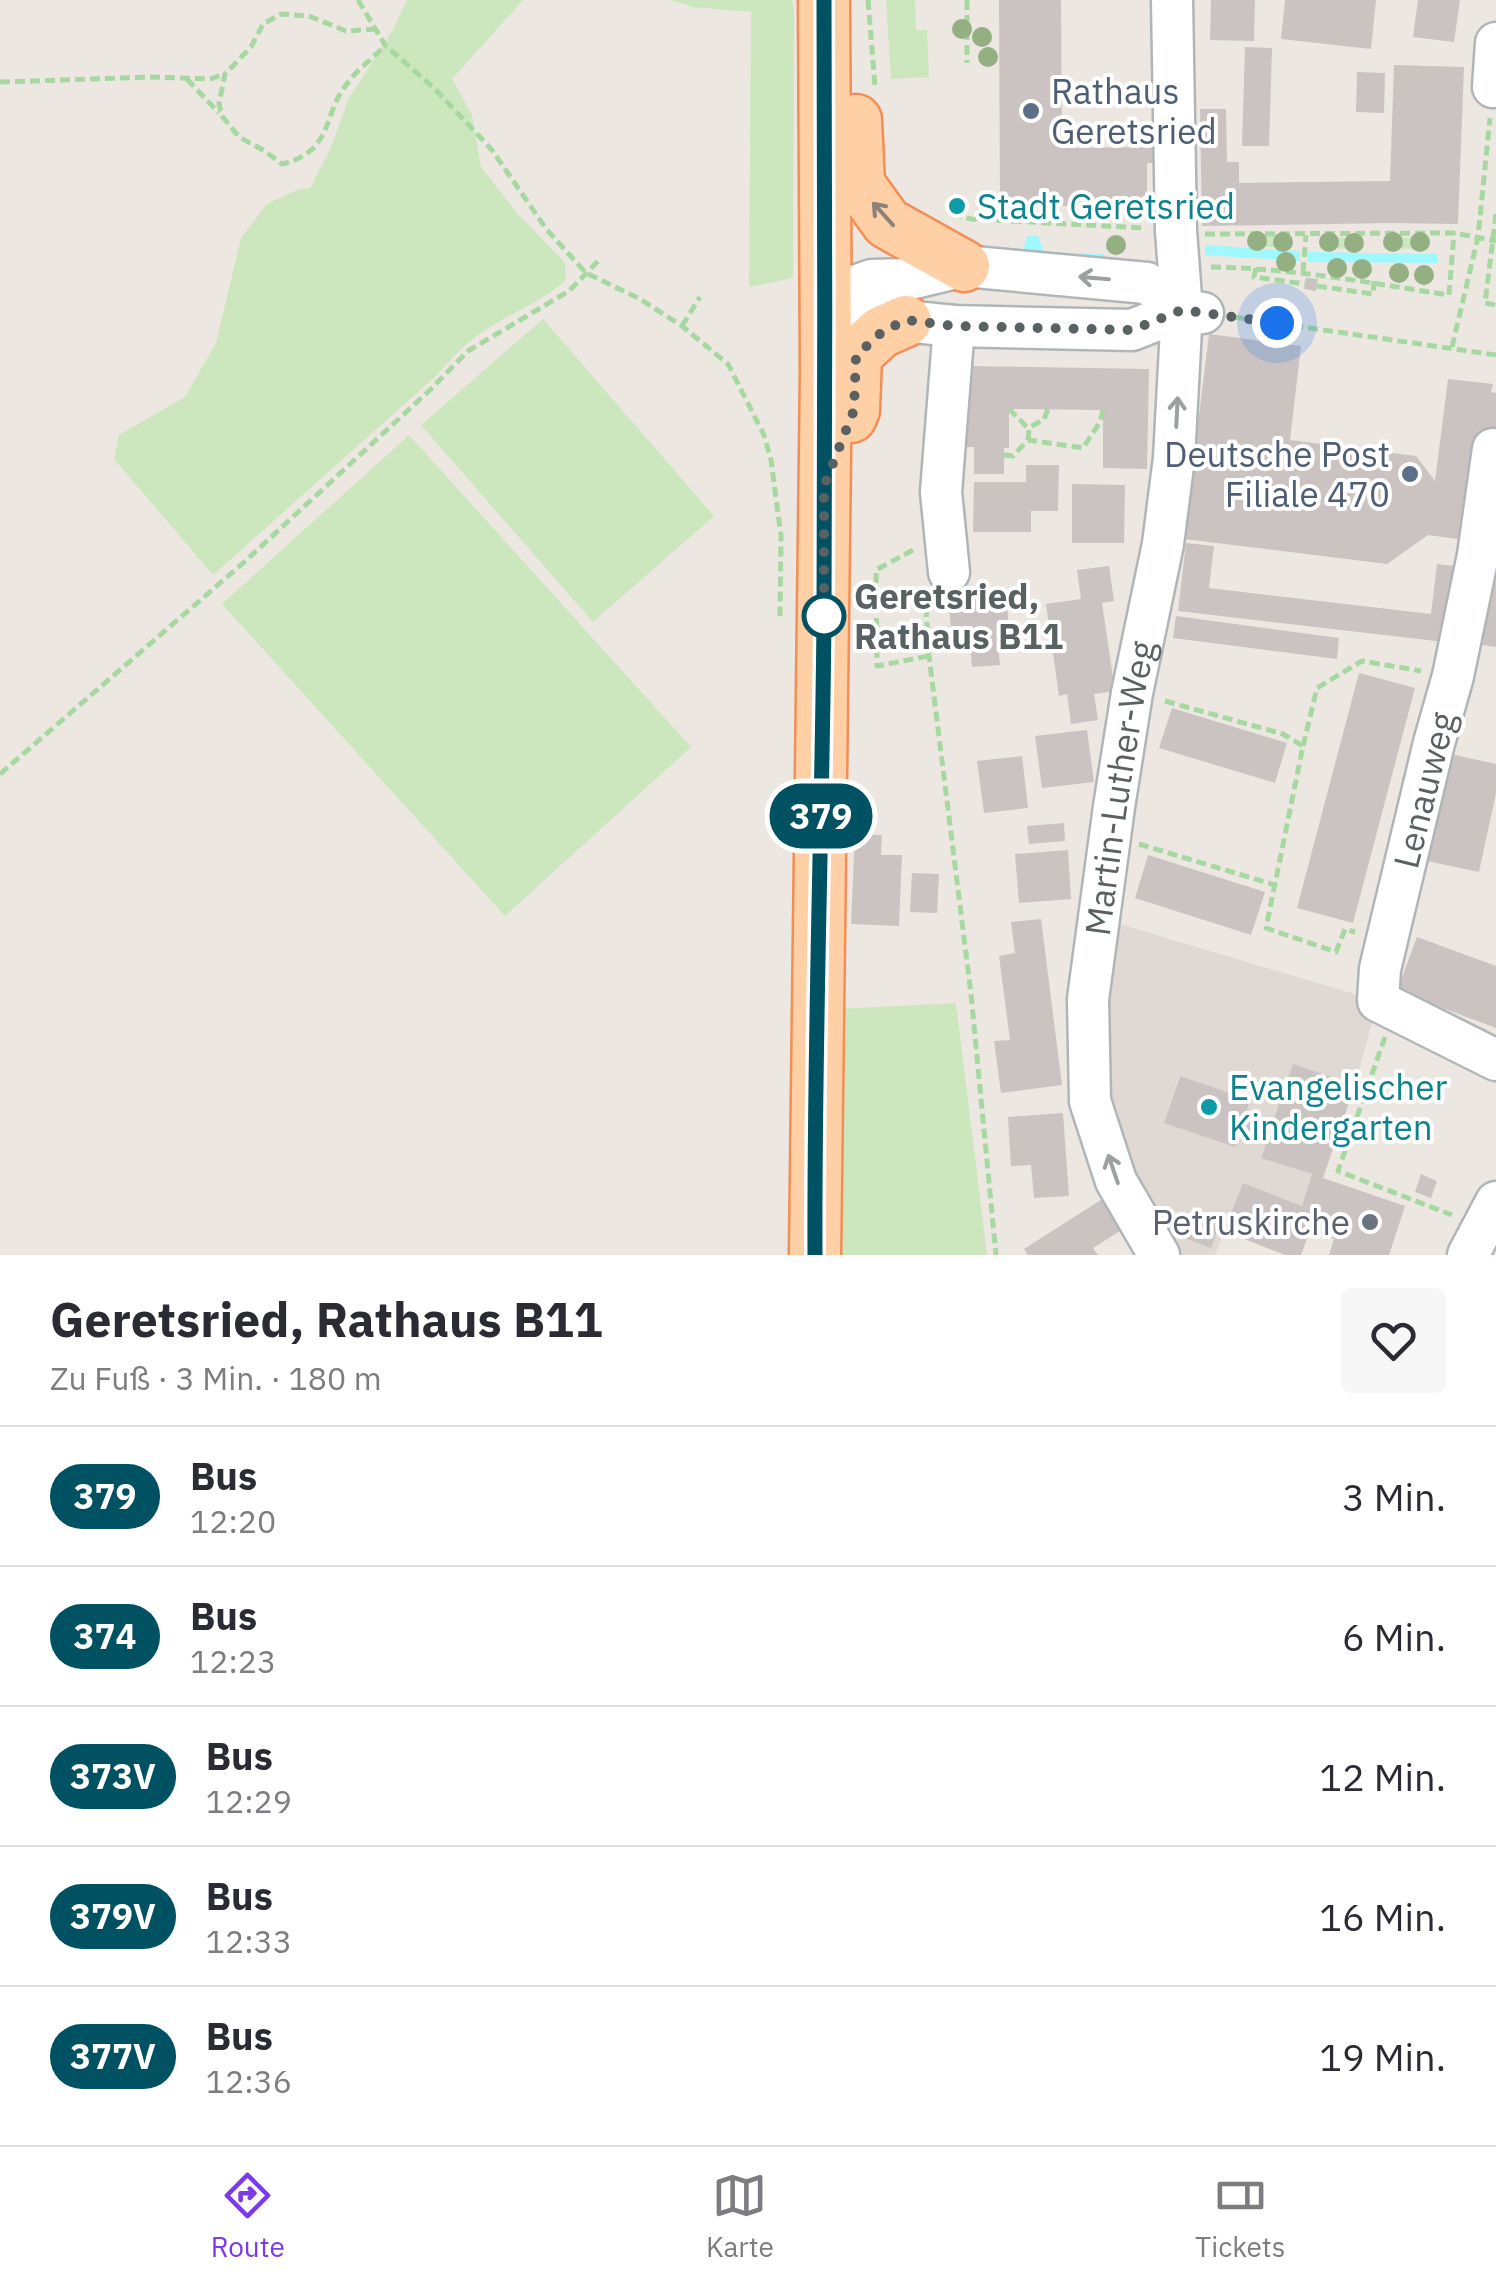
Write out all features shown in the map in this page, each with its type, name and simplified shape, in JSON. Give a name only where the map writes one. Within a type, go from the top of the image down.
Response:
[{"type":"main road","points":[[815,1255],[826,296],[824,0]]},
{"type":"main road","points":[[848,0],[859,184],[887,222],[967,242]]},
{"type":"main road","points":[[824,486],[854,410],[856,356],[882,332],[930,323]]},
{"type":"street","name":"Martin-Luther-Weg","points":[[1159,1255],[1116,1182],[1090,1101],[1088,999],[1132,693],[1163,544],[1194,312],[1176,231],[1172,0]]},
{"type":"street","points":[[1494,88],[1496,42]]},
{"type":"street","points":[[826,296],[872,280],[910,278],[967,242],[1147,282],[1194,312]]},
{"type":"street","points":[[826,296],[874,318],[930,323],[1132,330],[1194,312]]},
{"type":"street","points":[[930,323],[949,360],[935,559]]},
{"type":"street","name":"Lenauweg","points":[[1394,1010],[1378,1002],[1380,969],[1454,676],[1478,555],[1493,449]]},
{"type":"street","points":[[1394,1010],[1496,1060]]},
{"type":"path","points":[[358,0],[385,45],[435,89],[492,150],[547,230],[586,273],[682,326],[728,364],[764,435],[771,460],[780,536],[780,616]]},
{"type":"path","points":[[967,0],[967,63]]},
{"type":"path","points":[[222,116],[220,89],[225,74],[251,47],[263,24],[280,14],[309,16],[346,31],[376,30]]},
{"type":"path","points":[[187,79],[238,137],[282,164],[298,160],[314,149],[330,124],[348,81],[385,45]]},
{"type":"path","points":[[0,82],[210,79],[225,74]]},
{"type":"path","points":[[1452,347],[1478,237],[1494,88]]},
{"type":"path","points":[[1496,214],[1485,303],[1496,305]]},
{"type":"path","points":[[967,242],[1148,228]]},
{"type":"path","points":[[1202,268],[1303,272],[1449,294],[1454,232]]},
{"type":"path","points":[[1202,234],[1454,232],[1495,241]]},
{"type":"path","points":[[1303,272],[1306,234]]},
{"type":"path","points":[[0,774],[242,564],[468,351],[568,291],[599,260]]},
{"type":"path","points":[[1256,268],[1254,277],[1372,294],[1374,282]]},
{"type":"path","points":[[1311,285],[1312,273]]},
{"type":"path","points":[[682,326],[700,298]]},
{"type":"path","points":[[1194,312],[1496,355]]},
{"type":"path","points":[[1009,409],[1029,428]]},
{"type":"path","points":[[1029,428],[1044,419],[1048,409]]},
{"type":"path","points":[[1028,440],[1083,448],[1103,410]]},
{"type":"path","points":[[1004,456],[1012,456],[1028,440],[1029,428]]},
{"type":"path","points":[[935,559],[876,570],[876,666],[930,656],[972,994],[996,1255]]},
{"type":"path","points":[[1387,941],[1345,929],[1336,952],[1266,928],[1317,688],[1362,661],[1454,676]]},
{"type":"path","points":[[1132,693],[1283,734],[1303,746]]},
{"type":"path","points":[[1110,835],[1275,885]]},
{"type":"path","points":[[1394,1010],[1338,1170],[1484,1234]]},
{"type":"shaded area","points":[[1116,923],[1378,1001],[1355,1085],[1273,1122],[1246,1113],[1250,1100],[1179,1076],[1164,1123],[1235,1143],[1241,1128],[1268,1138],[1262,1158],[1312,1174],[1302,1206],[1243,1183],[1215,1255],[1174,1255],[1136,1180],[1104,1092],[1103,987]]},
{"type":"green space","points":[[407,0],[523,0],[452,79],[472,115],[481,167],[517,213],[565,263],[566,280],[471,341],[213,575],[114,459],[119,435],[185,397],[216,343],[241,238],[267,204],[310,188],[330,150],[348,100],[394,28]]},
{"type":"green space","points":[[671,0],[792,0],[793,278],[749,287],[751,12],[692,7]]},
{"type":"green space","points":[[886,0],[915,0],[916,30],[927,30],[929,77],[891,79]]},
{"type":"green space","points":[[1249,236],[1289,236],[1288,247],[1249,247]]},
{"type":"green space","points":[[1321,237],[1360,238],[1360,249],[1321,248]]},
{"type":"green space","points":[[1386,237],[1425,238],[1426,249],[1387,248]]},
{"type":"green space","points":[[543,319],[714,516],[593,622],[421,425]]},
{"type":"green space","points":[[409,435],[691,747],[505,916],[222,604]]},
{"type":"green space","points":[[956,1003],[987,1255],[830,1255],[838,1009]]},
{"type":"water","points":[[1027,236],[1038,236],[1044,252],[1104,254],[1104,262],[1022,256]]},
{"type":"water","points":[[1206,245],[1300,251],[1300,261],[1205,255]]},
{"type":"water","points":[[1308,252],[1438,254],[1438,263],[1308,262]]},
{"type":"building","name":"Rathaus Geretsried","points":[[999,0],[1061,0],[1062,148],[1161,147],[1161,163],[1147,163],[1147,206],[1000,206]]},
{"type":"building","points":[[1211,0],[1255,0],[1254,41],[1210,40]]},
{"type":"building","points":[[1285,0],[1376,0],[1371,49],[1281,39]]},
{"type":"building","points":[[1418,0],[1460,0],[1454,42],[1413,37]]},
{"type":"building","points":[[1245,47],[1272,48],[1269,146],[1242,146]]},
{"type":"building","points":[[1394,65],[1464,67],[1458,224],[1202,226],[1200,109],[1226,109],[1227,162],[1239,162],[1239,183],[1390,181]]},
{"type":"building","points":[[1357,72],[1385,73],[1384,113],[1356,112]]},
{"type":"building","points":[[1306,278],[1318,279],[1316,291],[1304,289]]},
{"type":"building","points":[[1209,334],[1301,346],[1290,440],[1416,456],[1435,481],[1448,379],[1493,384],[1496,449],[1472,541],[1428,535],[1387,564],[1184,539]]},
{"type":"building","points":[[966,366],[1149,369],[1147,469],[1103,468],[1103,410],[1009,409],[1004,474],[974,474],[974,447],[965,447]]},
{"type":"building","points":[[1026,465],[1059,465],[1058,511],[1031,511],[1031,532],[973,532],[974,482],[1026,482]]},
{"type":"building","points":[[1072,484],[1125,485],[1124,543],[1072,543]]},
{"type":"building","points":[[1186,543],[1214,546],[1209,588],[1431,614],[1437,564],[1462,567],[1453,643],[1178,611]]},
{"type":"building","points":[[1109,566],[1114,601],[1102,603],[1115,691],[1094,694],[1098,720],[1071,724],[1067,694],[1059,696],[1046,604],[1081,599],[1077,570]]},
{"type":"building","points":[[1483,580],[1496,582],[1496,647],[1476,644]]},
{"type":"building","points":[[1006,589],[1010,644],[998,645],[1000,665],[972,667],[970,640],[952,642],[948,593]]},
{"type":"building","points":[[1176,616],[1339,638],[1337,659],[1173,638]]},
{"type":"building","points":[[1359,673],[1415,688],[1353,923],[1297,908]]},
{"type":"building","points":[[1172,708],[1287,743],[1275,783],[1159,748]]},
{"type":"building","points":[[1087,730],[1094,782],[1042,788],[1035,736]]},
{"type":"building","points":[[1450,754],[1496,764],[1496,793],[1479,872],[1427,861]]},
{"type":"building","points":[[1022,756],[1028,808],[984,813],[977,761]]},
{"type":"building","points":[[1064,823],[1065,841],[1029,844],[1027,826]]},
{"type":"building","points":[[855,834],[882,835],[881,855],[902,855],[899,926],[851,924]]},
{"type":"building","points":[[1068,850],[1071,899],[1019,903],[1015,854]]},
{"type":"building","points":[[1148,855],[1265,892],[1251,935],[1135,898]]},
{"type":"building","points":[[912,873],[939,874],[937,913],[910,912]]},
{"type":"building","points":[[1041,919],[1062,1085],[1001,1093],[994,1041],[1010,1040],[999,956],[1015,953],[1011,922]]},
{"type":"building","points":[[1417,937],[1496,966],[1496,1028],[1397,991]]},
{"type":"building","points":[[1293,1064],[1355,1085],[1323,1178],[1405,1206],[1389,1255],[1329,1255],[1334,1239],[1310,1231],[1301,1255],[1285,1255],[1224,1231],[1243,1183],[1302,1206],[1312,1174],[1261,1158],[1268,1138],[1241,1128],[1235,1147],[1164,1123],[1180,1076],[1250,1100],[1246,1113],[1273,1122]]},
{"type":"building","points":[[1063,1113],[1069,1196],[1034,1198],[1031,1165],[1011,1166],[1008,1117]]},
{"type":"building","points":[[1421,1174],[1437,1181],[1431,1198],[1415,1192]]},
{"type":"building","points":[[1104,1198],[1123,1229],[1093,1248],[1098,1255],[1028,1255],[1024,1249]]},
{"type":"building","points":[[1196,1214],[1220,1223],[1211,1248],[1187,1239]]},
{"type":"bus line","name":"379","points":[[815,1255],[824,620],[824,0]]},
{"type":"place","name":"Rathaus Geretsried","points":[[1031,111]]},
{"type":"place","name":"Stadt Geretsried","points":[[957,206]]},
{"type":"place","name":"Deutsche Post Filiale 470","points":[[1410,474]]},
{"type":"place","name":"Geretsried, Rathaus B11","points":[[824,616]]},
{"type":"place","name":"Evangelischer Kindergarten","points":[[1209,1107]]},
{"type":"place","name":"Petruskirche","points":[[1370,1222]]},
{"type":"route","points":[[824,616],[824,620],[824,486],[854,410],[856,356],[882,332],[906,320],[954,326],[1132,330],[1182,310],[1277,323]]}]
